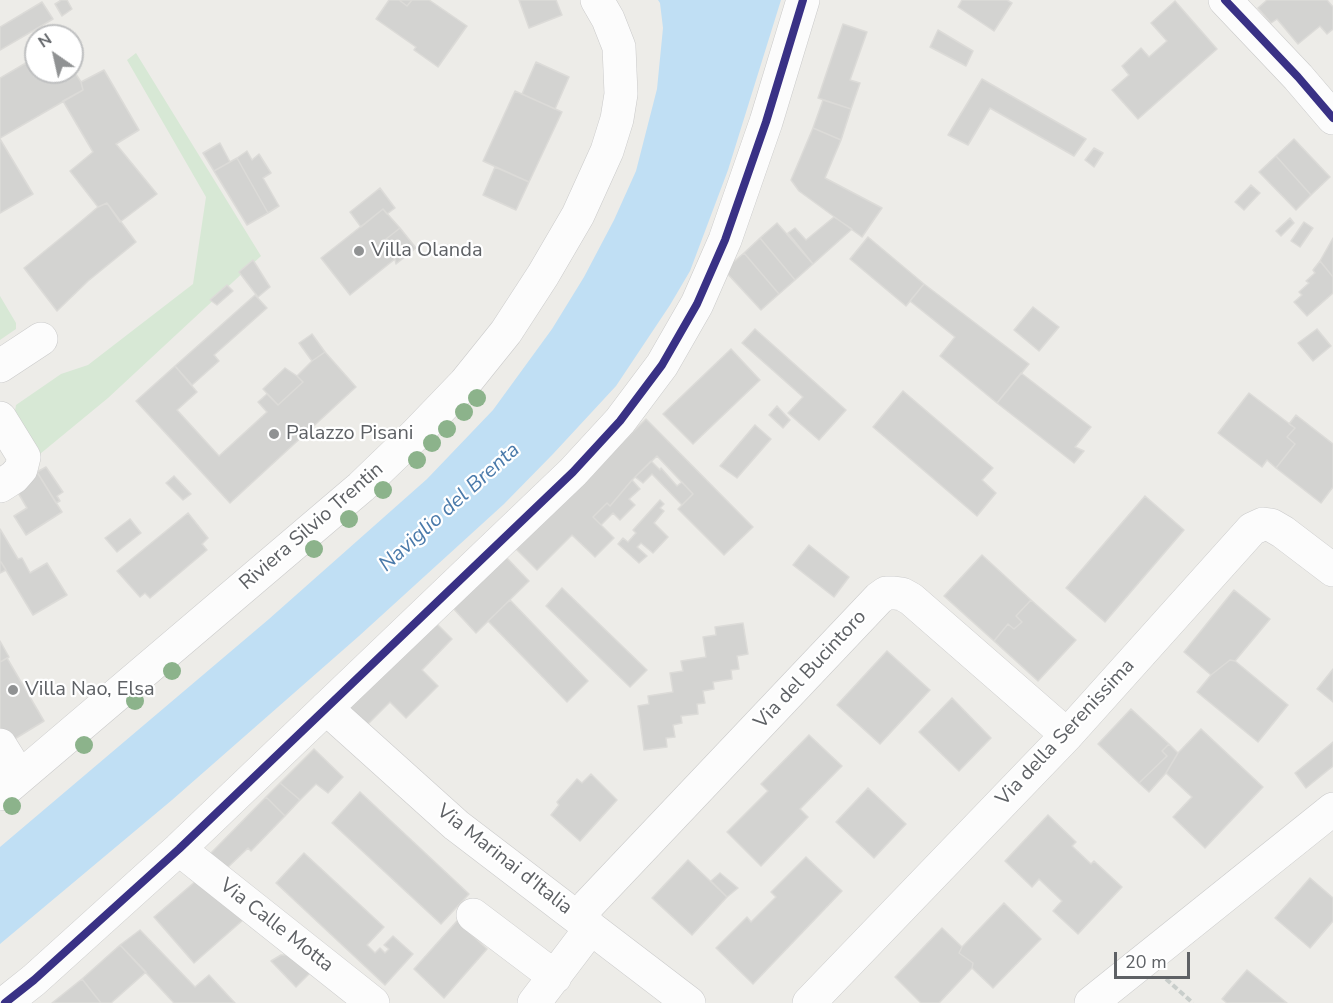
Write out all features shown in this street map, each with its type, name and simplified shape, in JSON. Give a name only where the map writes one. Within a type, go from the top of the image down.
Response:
[{"type":"street","name":"Riviera Silvio Trentin","points":[[10,785],[361,487],[465,383],[506,332],[543,275],[583,206],[607,151],[617,119],[621,94],[619,47],[608,19],[597,0]]},
{"type":"street","points":[[5,1003],[34,980],[179,849],[573,472],[620,421],[662,365],[697,304],[725,240],[765,122],[802,0]]},
{"type":"street","points":[[1225,0],[1298,77],[1333,118]]},
{"type":"street","points":[[0,366],[40,339]]},
{"type":"street","points":[[0,418],[24,457],[21,469],[14,477],[0,486]]},
{"type":"street","name":"Via della Serenissima","points":[[809,1003],[1067,735],[1252,529],[1263,524],[1271,525],[1333,570]]},
{"type":"street","name":"Via del Bucintoro","points":[[584,923],[589,904],[886,593],[902,594],[911,599],[1067,735]]},
{"type":"street","name":"Via Marinai d'Italia","points":[[326,708],[456,825],[689,1003]]},
{"type":"street","points":[[0,745],[10,785]]},
{"type":"street","points":[[1091,1003],[1326,827]]},
{"type":"street","name":"Via Calle Motta","points":[[179,849],[373,1003]]},
{"type":"street","points":[[473,915],[555,976]]},
{"type":"street","points":[[534,1003],[555,976],[584,923]]},
{"type":"path","points":[[1163,976],[1193,1003]]},
{"type":"green space","points":[[136,53],[261,256],[108,398],[40,454],[15,411],[16,405],[61,374],[88,365],[193,284],[206,197],[127,60]]},
{"type":"green space","points":[[0,296],[16,323],[16,329],[0,340]]},
{"type":"water","name":"Naviglio del Brenta","points":[[658,0],[781,0],[728,170],[690,271],[616,386],[504,504],[359,636],[172,800],[0,944],[0,847],[269,619],[427,479],[493,410],[552,329],[584,277],[614,220],[636,171],[657,89],[663,28]]},
{"type":"building","points":[[60,0],[67,0],[72,9],[62,16],[55,4]]},
{"type":"building","points":[[389,0],[399,0],[407,6],[412,0],[429,0],[467,26],[438,67],[414,50],[416,47],[376,19]]},
{"type":"building","points":[[399,0],[412,0],[407,6]]},
{"type":"building","points":[[519,0],[556,0],[562,15],[529,28]]},
{"type":"building","points":[[962,0],[1007,0],[1012,3],[994,31],[958,7]]},
{"type":"building","points":[[1267,0],[1327,0],[1333,7],[1333,29],[1327,34],[1320,26],[1298,44],[1277,19],[1271,23],[1258,8]]},
{"type":"building","points":[[1175,1],[1217,49],[1138,119],[1112,90],[1129,75],[1122,66],[1141,48],[1149,57],[1167,41],[1151,23]]},
{"type":"building","points":[[42,2],[53,19],[44,24],[24,24],[24,36],[0,50],[0,27]]},
{"type":"building","points":[[843,24],[867,32],[850,80],[860,83],[851,109],[818,98]]},
{"type":"building","points":[[938,30],[973,51],[966,66],[930,47]]},
{"type":"building","points":[[536,62],[569,77],[555,109],[522,94]]},
{"type":"building","points":[[24,64],[24,84],[82,84],[83,90],[0,138],[0,78]]},
{"type":"building","points":[[104,70],[139,130],[116,144],[157,194],[120,222],[107,203],[98,207],[70,171],[93,152],[63,101],[83,90],[82,84],[84,84],[84,80]]},
{"type":"building","points":[[982,79],[1086,139],[1074,156],[990,108],[968,145],[948,135]]},
{"type":"building","points":[[515,91],[562,112],[529,182],[483,161]]},
{"type":"building","points":[[823,100],[851,109],[841,140],[813,128]]},
{"type":"building","points":[[813,128],[841,140],[825,178],[882,208],[862,237],[799,191],[791,180]]},
{"type":"building","points":[[0,139],[33,194],[0,213]]},
{"type":"building","points":[[1294,139],[1330,177],[1311,195],[1276,156]]},
{"type":"building","points":[[220,143],[230,162],[214,171],[203,153]]},
{"type":"building","points":[[1094,148],[1103,153],[1094,167],[1085,160]]},
{"type":"building","points":[[247,151],[252,160],[259,154],[271,173],[263,178],[279,206],[268,213],[237,158]]},
{"type":"building","points":[[1276,156],[1311,195],[1296,210],[1259,172]]},
{"type":"building","points":[[237,158],[268,213],[247,225],[214,171]]},
{"type":"building","points":[[495,167],[529,182],[516,210],[483,195]]},
{"type":"building","points":[[1251,185],[1260,193],[1244,210],[1235,202]]},
{"type":"building","points":[[380,188],[395,208],[387,214],[383,209],[361,227],[350,212]]},
{"type":"building","points":[[107,203],[136,242],[88,281],[57,311],[24,268],[98,207]]},
{"type":"building","name":"Villa Olanda","points":[[383,209],[400,228],[381,243],[395,259],[350,295],[321,258]]},
{"type":"building","points":[[834,217],[852,229],[813,264],[788,233],[795,228],[806,240]]},
{"type":"building","points":[[1290,218],[1294,223],[1281,236],[1276,231]]},
{"type":"building","points":[[1304,222],[1313,228],[1300,247],[1291,241]]},
{"type":"building","points":[[777,223],[813,264],[795,280],[760,238]]},
{"type":"building","points":[[400,228],[416,248],[396,264],[395,259],[381,243]]},
{"type":"building","points":[[868,237],[924,284],[906,306],[850,259]]},
{"type":"building","points":[[760,238],[795,280],[779,294],[744,253]]},
{"type":"building","points":[[1333,238],[1333,277],[1320,261]]},
{"type":"building","points":[[744,253],[779,294],[761,310],[724,270]]},
{"type":"building","points":[[253,260],[270,287],[258,297],[239,272]]},
{"type":"building","points":[[1320,261],[1333,277],[1333,293],[1307,316],[1294,302],[1302,295],[1299,292],[1309,283],[1306,281],[1315,273],[1313,270]]},
{"type":"building","points":[[924,284],[1029,364],[997,403],[940,356],[955,337],[910,301]]},
{"type":"building","points":[[227,285],[233,291],[217,305],[210,300]]},
{"type":"building","points":[[255,295],[267,308],[214,355],[219,361],[192,385],[175,366]]},
{"type":"building","points":[[1033,307],[1059,327],[1039,351],[1014,330]]},
{"type":"building","points":[[755,329],[846,410],[819,440],[788,413],[803,397],[742,343]]},
{"type":"building","points":[[1317,329],[1331,346],[1313,361],[1298,343]]},
{"type":"building","points":[[312,334],[325,352],[312,361],[299,343]]},
{"type":"building","points":[[731,349],[760,380],[693,444],[663,414]]},
{"type":"building","name":"Palazzo Pisani","points":[[325,352],[356,387],[230,503],[136,401],[175,366],[197,392],[177,410],[219,456],[267,412],[258,402],[267,394],[278,405],[303,382],[297,376]]},
{"type":"building","points":[[285,368],[303,382],[278,405],[263,389]]},
{"type":"building","points":[[1021,373],[1091,427],[1075,447],[1084,451],[1074,463],[997,403]]},
{"type":"building","points":[[903,391],[993,468],[982,480],[996,493],[977,516],[873,427]]},
{"type":"building","points":[[1249,393],[1295,428],[1287,437],[1295,444],[1276,468],[1267,460],[1262,467],[1218,433]]},
{"type":"building","points":[[777,406],[790,420],[783,428],[769,415]]},
{"type":"building","points":[[1296,415],[1333,444],[1333,487],[1321,503],[1276,468],[1295,444],[1287,437],[1295,428],[1289,424]]},
{"type":"building","points":[[646,419],[753,527],[724,555],[678,509],[693,494],[657,456],[610,506],[607,503],[593,517],[614,538],[595,557],[572,535],[537,570],[515,548]]},
{"type":"building","points":[[755,425],[771,439],[737,478],[720,466]]},
{"type":"building","points":[[651,461],[660,470],[661,468],[677,486],[682,482],[693,494],[682,505],[652,474],[643,483],[635,477]]},
{"type":"building","points":[[46,467],[63,492],[57,496],[60,501],[56,503],[37,472]]},
{"type":"building","points":[[37,472],[62,512],[26,535],[14,516],[27,508],[14,486]]},
{"type":"building","points":[[174,476],[191,494],[183,500],[166,483]]},
{"type":"building","points":[[632,480],[640,489],[629,499],[635,505],[620,520],[613,513],[601,525],[593,517],[607,503],[610,506]]},
{"type":"building","points":[[1145,496],[1184,530],[1105,622],[1066,588]]},
{"type":"building","points":[[660,500],[664,504],[660,508],[664,511],[654,523],[668,537],[653,553],[641,543],[637,547],[647,556],[639,563],[618,544],[623,538],[628,542],[636,533],[633,530]]},
{"type":"building","points":[[188,513],[208,538],[202,544],[207,550],[150,598],[145,593],[140,597],[117,571]]},
{"type":"building","points":[[130,519],[141,533],[117,552],[105,538]]},
{"type":"building","points":[[0,529],[18,559],[22,558],[30,573],[47,563],[67,595],[33,615],[0,563]]},
{"type":"building","points":[[809,545],[849,577],[834,597],[793,565]]},
{"type":"building","points":[[504,555],[529,581],[476,633],[451,606]]},
{"type":"building","points":[[982,555],[1031,600],[1016,616],[1022,622],[1014,629],[1008,624],[994,641],[944,596]]},
{"type":"building","points":[[0,563],[6,570],[0,573]]},
{"type":"building","points":[[562,588],[647,670],[630,687],[546,606]]},
{"type":"building","points":[[1234,590],[1270,619],[1235,661],[1230,660],[1211,675],[1184,652]]},
{"type":"building","points":[[510,600],[588,681],[567,702],[488,621]]},
{"type":"building","points":[[1031,600],[1076,640],[1038,681],[994,641],[1008,624],[1014,629],[1022,622],[1016,616]]},
{"type":"building","points":[[435,622],[452,639],[422,670],[438,686],[406,718],[390,702],[362,730],[344,713]]},
{"type":"building","points":[[743,623],[748,654],[737,656],[739,669],[731,670],[732,679],[713,682],[714,689],[703,691],[705,703],[697,704],[698,714],[681,716],[682,723],[673,725],[675,737],[666,738],[667,747],[644,750],[638,706],[649,704],[648,696],[673,692],[670,673],[683,671],[681,661],[706,657],[703,637],[716,635],[715,627]]},
{"type":"building","points":[[0,641],[9,657],[0,662]]},
{"type":"building","points":[[887,651],[930,690],[880,744],[837,705]]},
{"type":"building","name":"Villa Nao, Elsa","points":[[7,658],[44,721],[8,743],[0,731],[0,662]]},
{"type":"building","points":[[1230,660],[1235,661],[1288,705],[1258,742],[1197,692],[1211,675]]},
{"type":"building","points":[[1333,669],[1333,702],[1317,689]]},
{"type":"building","points":[[952,698],[991,738],[959,771],[919,732]]},
{"type":"building","points":[[1131,709],[1169,744],[1162,751],[1167,756],[1139,783],[1098,744]]},
{"type":"building","points":[[1201,729],[1263,787],[1205,848],[1173,817],[1192,797],[1166,773],[1178,753]]},
{"type":"building","points":[[809,735],[842,766],[800,809],[808,817],[761,866],[727,832],[768,791],[761,784]]},
{"type":"building","points":[[1333,742],[1333,766],[1306,788],[1295,773]]},
{"type":"building","points":[[1169,744],[1178,753],[1166,773],[1149,792],[1139,783],[1167,756],[1162,751]]},
{"type":"building","points":[[314,749],[343,777],[328,793],[316,784],[300,800],[280,783]]},
{"type":"building","points":[[591,774],[617,800],[580,841],[551,815],[559,805],[557,802],[577,779],[582,783]]},
{"type":"building","points":[[280,783],[300,800],[285,816],[266,797]]},
{"type":"building","points":[[868,788],[906,824],[874,858],[836,822]]},
{"type":"building","points":[[360,792],[469,894],[441,924],[332,823]]},
{"type":"building","points":[[266,797],[285,816],[251,851],[248,848],[226,869],[210,854]]},
{"type":"building","points":[[1048,815],[1076,842],[1072,846],[1091,864],[1094,861],[1122,887],[1078,934],[1053,911],[1062,901],[1039,879],[1032,887],[1005,861]]},
{"type":"building","points":[[304,853],[384,927],[367,945],[375,953],[380,948],[385,953],[389,949],[384,945],[393,936],[413,954],[385,985],[276,883]]},
{"type":"building","points":[[806,857],[842,891],[753,984],[716,948],[747,917],[751,922],[776,897],[771,892]]},
{"type":"building","points":[[688,860],[727,897],[692,935],[652,898]]},
{"type":"building","points":[[720,873],[738,888],[727,897],[711,881]]},
{"type":"building","points":[[204,874],[243,920],[194,963],[154,917]]},
{"type":"building","points":[[1310,878],[1333,898],[1333,921],[1310,948],[1275,918]]},
{"type":"building","points":[[1004,903],[1041,939],[993,988],[972,968],[973,963],[959,953]]},
{"type":"building","points":[[457,921],[487,949],[444,998],[414,969]]},
{"type":"building","points":[[942,928],[962,947],[959,953],[973,963],[972,968],[939,1003],[921,1003],[895,977]]},
{"type":"building","points":[[140,930],[195,987],[209,975],[235,1003],[174,1003],[120,945]]},
{"type":"building","points":[[120,945],[146,972],[111,1003],[101,1003],[82,979]]},
{"type":"building","points":[[281,955],[290,955],[311,972],[296,987],[271,961]]},
{"type":"building","points":[[1247,970],[1287,1003],[1227,1003],[1222,999]]},
{"type":"building","points":[[82,979],[101,1003],[52,1003]]},
{"type":"transit line","points":[[5,1003],[34,980],[179,849],[573,472],[620,421],[662,365],[697,304],[725,240],[766,122],[803,0]]},
{"type":"transit line","points":[[1225,0],[1298,77],[1333,118]]},
{"type":"place","name":"Villa Olanda","points":[[359,251]]},
{"type":"place","name":"Palazzo Pisani","points":[[274,434]]},
{"type":"place","name":"Villa Nao, Elsa","points":[[13,690]]}]
